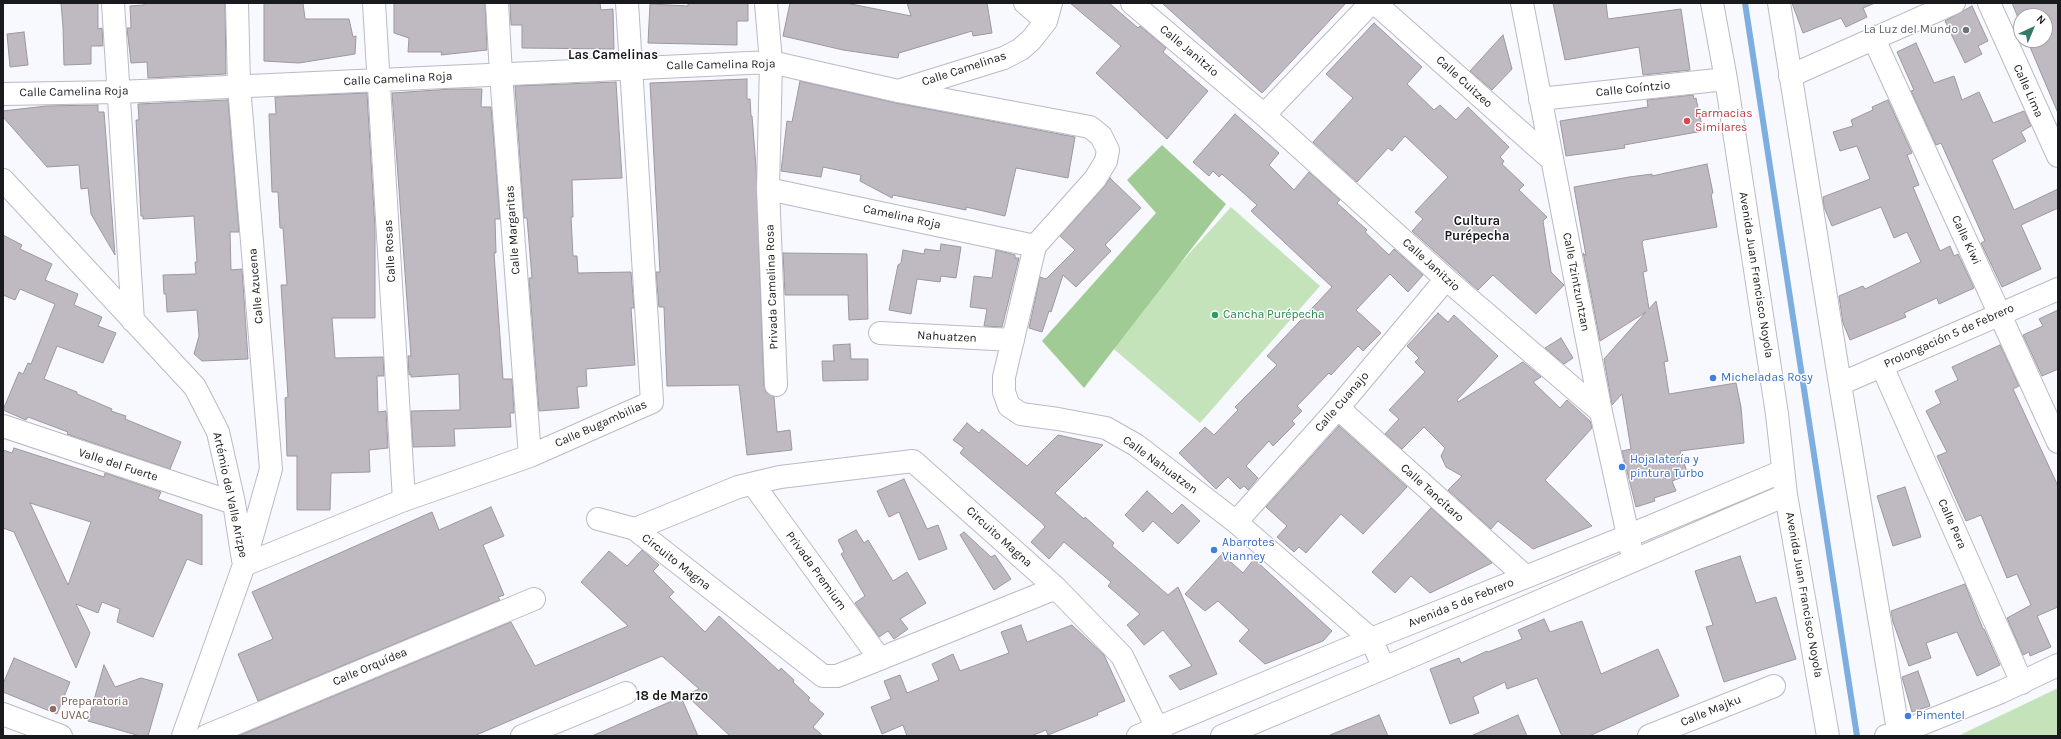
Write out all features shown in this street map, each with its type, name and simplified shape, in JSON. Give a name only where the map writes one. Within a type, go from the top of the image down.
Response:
[{"type":"street","points":[[113,3],[133,321]]},
{"type":"street","name":"Calle Azucena","points":[[237,3],[239,86],[271,469],[244,565]]},
{"type":"street","name":"Calle Rosas","points":[[374,3],[380,80],[404,500]]},
{"type":"street","name":"Calle Margaritas","points":[[498,3],[501,74],[530,456]]},
{"type":"street","name":"Calle Bugambilias","points":[[244,565],[404,500],[530,456],[652,402],[627,3]]},
{"type":"street","name":"Privada Camelina Rosa","points":[[766,3],[771,62],[768,189],[776,385]]},
{"type":"street","points":[[1025,3],[1048,12]]},
{"type":"street","name":"Calle Janitzio","points":[[1132,3],[1264,114],[1446,279],[1601,412]]},
{"type":"street","points":[[1264,114],[1371,3]]},
{"type":"street","name":"Calle Cuitzeo","points":[[1375,3],[1552,160]]},
{"type":"street","name":"Calle Tzintzuntzan","points":[[1522,3],[1601,412],[1634,559]]},
{"type":"street","name":"Avenida Juan Francisco Noyola","points":[[1712,3],[1726,79],[1777,414],[1786,495],[1828,736]]},
{"type":"street","points":[[1779,3],[1894,735],[2022,683],[2058,665]]},
{"type":"street","points":[[1790,76],[1954,3]]},
{"type":"street","name":"Calle Lima","points":[[1989,3],[2058,156]]},
{"type":"street","name":"Calle Camelinas","points":[[898,91],[1004,58],[1021,49],[1032,39],[1048,12]]},
{"type":"street","name":"Calle Kiwi","points":[[1874,39],[2058,442]]},
{"type":"street","name":"Calle Camelina Roja","points":[[3,94],[119,92],[771,62],[898,91],[1090,127],[1101,136],[1108,150],[1106,161],[1095,179],[1035,246]]},
{"type":"street","name":"Calle Coíntzio","points":[[1540,99],[1726,79]]},
{"type":"street","name":"Artémio del Valle Arizpe","points":[[3,180],[195,387],[218,432],[234,503],[244,565],[183,736]]},
{"type":"street","name":"Camelina Roja","points":[[768,189],[1035,246]]},
{"type":"street","name":"Calle Nahuatzen","points":[[1035,246],[1004,377],[1004,392],[1009,406],[1020,414],[1106,428],[1136,445],[1236,522],[1371,639],[1384,668]]},
{"type":"street","name":"Calle Cuanajo","points":[[1236,522],[1338,408],[1446,279]]},
{"type":"street","name":"Prolongación 5 de Febrero","points":[[1840,384],[2058,288]]},
{"type":"street","name":"Nahuatzen","points":[[880,333],[1013,340]]},
{"type":"street","name":"Calle Pera","points":[[1882,366],[2022,683]]},
{"type":"street","name":"Calle Tancítaro","points":[[1338,408],[1526,578]]},
{"type":"street","name":"Valle del Fuerte","points":[[3,426],[234,503]]},
{"type":"street","name":"Circuito Magna","points":[[635,529],[738,488],[780,477],[913,460],[1056,588],[1122,656],[1152,733]]},
{"type":"street","name":"Avenida 5 de Febrero","points":[[1152,733],[1371,639],[1526,578],[1783,471]]},
{"type":"street","name":"Privada Premium","points":[[753,484],[880,659]]},
{"type":"street","points":[[1222,736],[1786,495]]},
{"type":"street","points":[[598,519],[635,529]]},
{"type":"street","name":"Circuito Magna","points":[[635,529],[823,676],[837,676],[1056,588]]},
{"type":"street","name":"Calle Orquídea","points":[[206,736],[534,598]]},
{"type":"street","name":"Calle Majku","points":[[1649,736],[1774,686]]},
{"type":"street","points":[[522,736],[626,693]]},
{"type":"street","points":[[3,714],[61,736]]},
{"type":"green space","points":[[1162,145],[1226,204],[1084,388],[1042,341],[1156,213],[1127,180]]},
{"type":"green space","name":"Cancha Purépecha","points":[[1231,207],[1320,286],[1200,423],[1108,344]]},
{"type":"green space","points":[[2058,688],[2058,736],[1958,736]]},
{"type":"building","points":[[61,3],[98,3],[98,29],[102,28],[103,46],[91,46],[91,64],[64,65]]},
{"type":"building","points":[[144,3],[225,3],[226,74],[148,78],[147,62],[131,63],[127,28],[131,28],[130,6],[144,5]]},
{"type":"building","points":[[264,3],[303,3],[305,19],[349,19],[353,37],[356,36],[355,54],[299,63],[264,61]]},
{"type":"building","points":[[394,3],[485,3],[487,50],[441,55],[442,52],[408,52],[409,38],[394,33]]},
{"type":"building","points":[[510,3],[600,3],[601,10],[613,9],[614,49],[522,48],[522,25],[511,25]]},
{"type":"building","points":[[688,3],[748,3],[748,21],[737,21],[737,45],[648,43],[650,4],[688,6]]},
{"type":"building","points":[[790,3],[846,3],[911,16],[907,3],[987,3],[992,33],[973,36],[972,31],[899,53],[898,58],[843,50],[783,36]]},
{"type":"building","points":[[1070,3],[1109,3],[1138,28],[1140,26],[1166,48],[1163,52],[1208,91],[1167,139],[1096,73],[1121,46]]},
{"type":"building","points":[[1162,3],[1346,3],[1262,93]]},
{"type":"building","points":[[1553,3],[1606,3],[1608,19],[1681,9],[1690,70],[1643,75],[1639,47],[1565,60]]},
{"type":"building","points":[[1792,3],[1875,3],[1863,8],[1867,17],[1846,27],[1841,18],[1803,33]]},
{"type":"building","points":[[2012,3],[2058,3],[2058,113],[2030,48],[2053,48],[2053,8],[2014,8]]},
{"type":"building","name":"La Luz del Mundo","points":[[1972,6],[1988,41],[1978,46],[1982,54],[1965,63],[1945,21]]},
{"type":"building","points":[[1374,23],[1422,67],[1407,84],[1434,110],[1440,105],[1456,120],[1468,107],[1509,147],[1500,157],[1504,161],[1502,164],[1524,185],[1519,190],[1547,217],[1543,221],[1551,272],[1564,285],[1536,314],[1493,275],[1478,290],[1412,231],[1423,219],[1415,212],[1448,177],[1405,136],[1392,151],[1388,148],[1357,182],[1313,142],[1353,98],[1326,74]]},
{"type":"building","points":[[24,32],[28,65],[10,67],[7,34]]},
{"type":"building","points":[[1503,35],[1512,69],[1492,90],[1470,71]]},
{"type":"building","points":[[1916,43],[1934,83],[1954,76],[1962,100],[1979,92],[1993,123],[2024,111],[2031,126],[2021,132],[2026,141],[1992,160],[2014,210],[2058,189],[2058,208],[2021,225],[2041,269],[2002,287],[1981,243],[1985,241],[1941,143],[1936,145],[1911,91],[1914,90],[1897,52]]},
{"type":"building","points":[[747,79],[747,99],[750,99],[756,167],[764,386],[766,392],[774,397],[777,432],[790,430],[792,450],[747,455],[739,385],[667,386],[664,307],[659,307],[656,272],[660,272],[650,83]]},
{"type":"building","points":[[800,81],[896,103],[1075,137],[1068,178],[1016,168],[1005,216],[966,207],[966,210],[893,195],[892,198],[860,181],[861,175],[823,167],[821,177],[781,171],[787,121],[792,122]]},
{"type":"building","points":[[616,82],[622,178],[572,180],[573,217],[571,217],[573,256],[577,256],[578,273],[631,272],[634,308],[631,308],[635,365],[586,369],[587,386],[577,387],[579,408],[539,411],[529,278],[532,278],[527,218],[524,218],[515,86]]},
{"type":"building","points":[[452,89],[482,89],[481,107],[491,107],[500,219],[495,219],[496,253],[494,253],[503,379],[512,379],[514,413],[510,413],[511,427],[454,429],[455,446],[413,447],[411,411],[460,410],[459,374],[411,377],[411,374],[409,375],[408,356],[411,356],[392,93]]},
{"type":"building","points":[[367,93],[375,229],[375,318],[332,318],[335,358],[383,357],[384,376],[377,376],[378,412],[386,411],[388,448],[369,450],[370,472],[331,473],[330,510],[297,510],[297,456],[287,456],[285,398],[288,397],[281,285],[287,285],[283,228],[280,228],[278,192],[272,192],[269,114],[276,114],[275,97]]},
{"type":"building","points":[[1693,95],[1694,99],[1696,98],[1703,131],[1624,145],[1625,148],[1566,156],[1560,121],[1648,107],[1647,100]]},
{"type":"building","points":[[228,100],[239,232],[230,232],[231,270],[242,269],[248,359],[202,361],[194,354],[199,336],[197,310],[167,312],[166,294],[164,294],[163,275],[196,274],[195,262],[197,262],[194,216],[143,219],[143,216],[141,216],[136,120],[139,120],[138,104]]},
{"type":"building","points":[[1888,100],[1912,153],[1907,155],[1919,185],[1913,187],[1940,251],[1950,246],[1954,256],[1958,254],[1974,288],[1939,304],[1937,298],[1904,313],[1906,317],[1850,340],[1843,323],[1839,296],[1863,286],[1865,289],[1921,262],[1907,232],[1894,238],[1881,207],[1832,226],[1824,207],[1823,197],[1870,179],[1857,146],[1840,151],[1833,132],[1853,126],[1851,120],[1873,110],[1872,107]]},
{"type":"building","points":[[98,105],[98,112],[104,112],[115,255],[91,214],[88,188],[81,189],[79,165],[47,167],[3,117],[3,111],[46,106]]},
{"type":"building","points":[[1235,114],[1279,153],[1269,165],[1294,190],[1309,172],[1340,200],[1337,203],[1367,230],[1365,232],[1389,255],[1394,249],[1423,275],[1408,292],[1390,274],[1356,310],[1381,333],[1363,351],[1358,346],[1331,375],[1329,373],[1297,406],[1302,411],[1292,421],[1295,424],[1273,446],[1269,441],[1246,466],[1258,478],[1248,490],[1244,486],[1240,489],[1228,477],[1216,489],[1179,453],[1205,427],[1214,435],[1238,410],[1235,407],[1277,365],[1267,356],[1332,287],[1251,211],[1257,205],[1222,174],[1219,177],[1213,171],[1209,176],[1193,162]]},
{"type":"building","points":[[1707,164],[1713,193],[1711,194],[1717,227],[1644,240],[1642,242],[1647,271],[1643,272],[1649,309],[1656,301],[1668,361],[1664,362],[1669,394],[1736,383],[1741,407],[1744,443],[1680,451],[1688,475],[1672,481],[1676,491],[1654,498],[1655,501],[1636,507],[1622,451],[1631,449],[1622,394],[1612,405],[1604,359],[1646,312],[1600,341],[1583,253],[1586,256],[1574,187],[1629,177],[1652,174],[1652,176]]},
{"type":"building","points":[[1110,178],[1141,208],[1105,245],[1111,251],[1076,287],[1063,275],[1051,312],[1049,311],[1042,332],[1029,328],[1040,277],[1046,279],[1075,250],[1060,236],[1104,187]]},
{"type":"building","points":[[3,235],[22,245],[20,249],[52,264],[45,280],[78,294],[74,305],[102,317],[98,326],[116,333],[103,363],[57,346],[44,379],[77,392],[77,394],[112,409],[111,411],[126,416],[125,419],[181,442],[170,469],[67,434],[68,432],[28,417],[26,420],[3,410],[19,372],[23,374],[28,363],[31,364],[55,304],[20,289],[15,300],[3,295]]},
{"type":"building","points":[[941,244],[961,247],[956,278],[941,276],[940,282],[917,279],[911,314],[889,310],[898,265],[901,263],[903,250],[924,254],[925,249],[940,251]]},
{"type":"building","points":[[996,250],[1015,255],[1015,258],[1019,258],[1002,327],[984,326],[987,309],[970,307],[974,276],[992,278]]},
{"type":"building","points":[[783,253],[867,254],[868,319],[849,320],[848,295],[785,295]]},
{"type":"building","points":[[2058,310],[2058,369],[2042,376],[2023,335],[2043,326],[2039,319]]},
{"type":"building","points":[[1438,313],[1448,322],[1454,315],[1498,356],[1457,400],[1458,402],[1523,362],[1541,377],[1533,382],[1560,408],[1567,400],[1590,421],[1592,428],[1545,480],[1592,526],[1533,549],[1498,521],[1491,529],[1448,490],[1462,476],[1446,467],[1441,456],[1445,448],[1424,427],[1402,449],[1385,434],[1399,419],[1389,410],[1425,372],[1415,362],[1419,358],[1407,346]]},
{"type":"building","points":[[1561,338],[1573,358],[1564,364],[1545,348]]},
{"type":"building","points":[[850,344],[851,359],[868,359],[868,380],[823,381],[822,361],[834,361],[833,345]]},
{"type":"building","points":[[2000,345],[2019,386],[2013,389],[2058,486],[2058,607],[2037,616],[2051,647],[2030,656],[2029,652],[2023,655],[2007,618],[2031,605],[2017,574],[2007,578],[1981,515],[1966,521],[1937,456],[1947,452],[1926,411],[1941,403],[1935,391],[1958,380],[1952,367]]},
{"type":"building","points":[[967,423],[979,433],[982,429],[1027,466],[1058,435],[1103,445],[1055,493],[1114,543],[1112,546],[1168,595],[1178,587],[1217,674],[1180,690],[1169,676],[1192,666],[1163,630],[1144,645],[1127,625],[1140,614],[1108,586],[1111,582],[1064,542],[1049,559],[1031,542],[1045,527],[1042,523],[960,453],[964,448],[953,440]]},
{"type":"building","points":[[1339,426],[1407,487],[1363,534],[1341,514],[1306,553],[1299,547],[1294,552],[1277,537],[1287,526],[1266,507]]},
{"type":"building","points":[[14,448],[104,477],[105,473],[161,492],[158,499],[202,515],[202,565],[187,559],[153,637],[117,622],[120,609],[102,602],[98,613],[76,604],[90,633],[76,668],[14,532],[3,528],[3,450],[12,453]],"holes":[[[30,503],[91,522],[68,585]]]},
{"type":"building","points":[[904,479],[927,529],[938,525],[947,549],[919,560],[899,512],[889,517],[877,491]]},
{"type":"building","points":[[1905,487],[1921,537],[1893,546],[1877,496]]},
{"type":"building","points":[[1147,491],[1172,514],[1182,504],[1200,521],[1178,544],[1153,521],[1143,532],[1125,515]]},
{"type":"building","points":[[491,507],[504,536],[483,545],[504,595],[498,597],[500,600],[258,701],[238,654],[273,639],[252,592],[432,512],[439,530]]},
{"type":"building","points":[[1431,508],[1492,563],[1430,593],[1411,576],[1395,593],[1372,572]]},
{"type":"building","points":[[856,530],[864,543],[868,540],[893,581],[907,572],[926,603],[900,619],[908,629],[894,639],[888,631],[879,637],[855,603],[865,596],[841,554],[844,552],[838,540]]},
{"type":"building","points":[[964,532],[991,557],[995,555],[1011,579],[994,590],[960,535]]},
{"type":"building","points":[[642,550],[659,565],[653,571],[674,592],[669,597],[705,632],[719,616],[779,671],[781,668],[794,680],[793,682],[810,698],[808,700],[824,714],[813,727],[823,736],[730,736],[686,695],[699,689],[662,656],[474,736],[238,736],[511,622],[535,666],[628,626],[581,582],[609,551],[627,566]]},
{"type":"building","points":[[1222,554],[1243,573],[1254,559],[1332,631],[1323,641],[1265,664],[1239,641],[1249,630],[1218,601],[1205,611],[1185,594]]},
{"type":"building","points":[[1740,556],[1756,603],[1776,597],[1796,659],[1724,682],[1706,627],[1713,625],[1695,571]]},
{"type":"building","points":[[1965,584],[1983,629],[2000,665],[1977,676],[1957,632],[1926,643],[1931,658],[1909,666],[1893,622],[1891,611]]},
{"type":"building","points":[[1544,619],[1550,632],[1582,621],[1601,674],[1658,649],[1679,696],[1589,736],[1562,736],[1537,678],[1507,689],[1505,682],[1473,697],[1479,713],[1450,724],[1430,669],[1459,658],[1461,663],[1487,651],[1488,652],[1522,639],[1518,630]]},
{"type":"building","points":[[1021,625],[1027,642],[1072,625],[1104,655],[1125,701],[1097,713],[1098,715],[1048,735],[1046,730],[1031,736],[907,736],[903,725],[882,734],[871,707],[891,699],[884,681],[900,675],[907,693],[939,680],[932,664],[953,654],[960,671],[1009,653],[1001,632]]},
{"type":"building","points":[[14,658],[70,682],[57,714],[3,692],[3,684]]},
{"type":"building","points":[[104,665],[115,687],[141,678],[163,684],[148,736],[140,736],[88,721]]},
{"type":"building","points":[[1918,671],[1930,706],[1912,712],[1902,677]]},
{"type":"building","points":[[681,697],[698,736],[592,736]]},
{"type":"building","points":[[1379,715],[1388,736],[1330,736],[1330,735]]},
{"type":"building","points":[[1518,715],[1527,736],[1471,736]]},
{"type":"waterway","points":[[1745,3],[1857,736]]},
{"type":"place","name":"La Luz del Mundo","points":[[1966,30]]},
{"type":"place","name":"Farmacias Similares","points":[[1687,121]]},
{"type":"place","name":"Cancha Purépecha","points":[[1215,315]]},
{"type":"place","name":"Micheladas Rosy","points":[[1713,378]]},
{"type":"place","name":"Hojalatería y pintura Turbo","points":[[1622,467]]},
{"type":"place","name":"Abarrotes Vianney","points":[[1214,550]]},
{"type":"place","name":"Preparatoria UVAC","points":[[53,709]]},
{"type":"place","name":"Pimentel","points":[[1908,716]]},
{"type":"district","name":"Las Camelinas","points":[[613,55]]},
{"type":"district","name":"Cultura Purépecha","points":[[1477,228]]},
{"type":"district","name":"18 de Marzo","points":[[672,696]]}]
